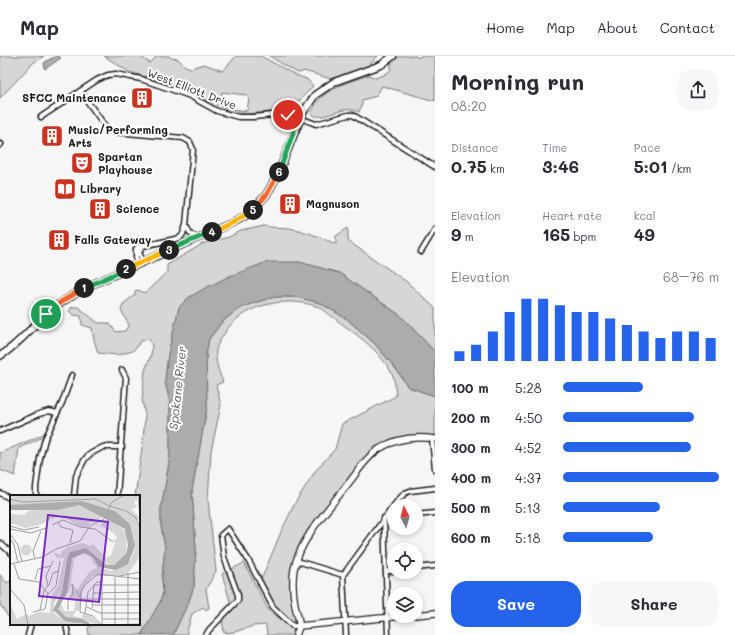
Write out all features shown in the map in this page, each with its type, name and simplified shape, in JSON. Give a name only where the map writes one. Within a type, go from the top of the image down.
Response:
[{"type":"main road","points":[[0,356],[13,348],[46,314],[61,302],[84,288],[234,222],[250,213],[267,194],[278,174],[300,118],[312,98],[326,87],[341,79],[381,65],[392,57]]},
{"type":"street","name":"West Elliott Drive","points":[[41,117],[104,76],[121,74],[186,94],[217,111],[233,116],[254,118],[283,114],[316,124],[349,115],[354,116],[435,167]]},
{"type":"street","points":[[80,91],[108,130],[123,133],[183,138],[190,142],[193,149],[186,225],[183,234],[180,238],[142,246],[136,249],[136,257],[141,263]]},
{"type":"street","points":[[186,225],[190,233],[197,238]]},
{"type":"street","points":[[420,252],[435,229]]},
{"type":"street","points":[[117,495],[122,447],[126,378],[122,370]]},
{"type":"street","points":[[36,495],[40,458],[45,439],[72,376]]},
{"type":"street","points":[[0,431],[39,414],[49,411],[57,413]]},
{"type":"street","points":[[296,635],[299,626],[293,580],[297,561],[304,545],[319,521],[372,455],[385,445],[402,439],[434,439],[435,469]]},
{"type":"street","points":[[74,495],[76,476],[84,459],[103,447],[122,447]]},
{"type":"street","points":[[346,635],[343,575],[384,518],[405,493],[415,490],[435,488]]},
{"type":"street","points":[[0,493],[10,498]]},
{"type":"street","points":[[423,514],[435,513]]},
{"type":"street","points":[[384,518],[387,594]]},
{"type":"street","points":[[206,635],[208,630],[238,600],[238,595],[224,557],[221,535],[228,529],[247,558],[273,607],[293,626],[387,618]]},
{"type":"street","points":[[0,543],[10,552]]},
{"type":"street","points":[[297,561],[343,575]]},
{"type":"street","points":[[423,567],[435,566]]},
{"type":"street","points":[[423,614],[435,613]]},
{"type":"street","points":[[388,623],[388,635]]},
{"type":"street","points":[[28,635],[31,625]]},
{"type":"street","points":[[66,625],[68,635]]},
{"type":"shaded area","points":[[0,56],[44,56],[33,63],[0,98]]},
{"type":"shaded area","points":[[104,56],[139,56],[150,63],[156,57],[154,56],[169,56],[171,58],[178,59],[185,66],[191,68],[204,64],[223,71],[236,56],[261,56],[295,75],[307,79],[313,86],[298,102],[292,112],[280,111],[246,114],[230,111],[204,99],[129,72]],"holes":[[[222,92],[246,95],[249,98],[247,111],[232,109],[220,105]]]},
{"type":"shaded area","points":[[269,56],[378,56],[368,66],[331,79],[304,71],[300,73],[296,72]]},
{"type":"shaded area","points":[[400,56],[416,56],[418,58],[420,56],[435,56],[435,101],[382,86],[376,96],[362,100],[362,105],[359,112],[346,110],[321,116],[311,114],[320,99],[327,93],[343,84],[369,75],[375,78],[384,75],[391,70],[391,64]]},
{"type":"shaded area","points":[[264,226],[289,228],[313,234],[336,244],[336,236],[348,228],[348,241],[407,282],[435,308],[435,352],[401,316],[339,273],[299,262],[230,276],[188,298],[179,307],[168,354],[165,381],[170,403],[170,455],[161,508],[161,526],[165,547],[162,578],[163,593],[160,602],[141,635],[89,635],[88,627],[93,625],[140,625],[140,495],[135,495],[143,441],[145,415],[142,400],[145,370],[151,355],[152,346],[149,339],[141,341],[133,351],[117,355],[98,353],[92,328],[82,325],[81,316],[73,315],[69,311],[72,307],[78,307],[98,323],[109,323],[116,332],[125,331],[129,325],[121,310],[123,304],[135,295],[135,291],[138,290],[145,293],[167,272],[167,265],[204,243],[229,237],[241,231]]},
{"type":"shaded area","points":[[275,297],[296,297],[320,303],[347,319],[375,344],[396,369],[408,387],[435,396],[435,437],[419,436],[399,438],[377,447],[306,537],[291,587],[295,619],[293,635],[267,635],[266,625],[253,626],[234,632],[224,633],[222,619],[232,608],[222,574],[244,563],[269,611],[285,622],[287,616],[276,607],[261,580],[295,503],[316,470],[335,449],[342,424],[396,396],[395,383],[392,374],[380,356],[358,336],[321,308],[304,303],[278,303],[253,309],[241,316],[224,334],[216,350],[217,363],[223,382],[216,385],[221,405],[211,451],[208,500],[216,571],[206,589],[209,608],[206,610],[203,607],[192,614],[186,635],[173,635],[189,601],[194,586],[196,549],[192,491],[207,407],[206,355],[209,339],[222,322],[237,310],[253,303]]},
{"type":"shaded area","points":[[44,434],[43,437],[19,448],[15,476],[0,470],[0,453]]},
{"type":"shaded area","points":[[0,575],[7,583],[10,581],[10,620],[3,608],[0,606]]},
{"type":"water","points":[[57,56],[61,58],[45,69],[44,63]]},
{"type":"water","name":"Spokane River","points":[[267,262],[299,262],[339,273],[401,316],[435,352],[435,396],[408,387],[396,369],[375,344],[347,319],[320,303],[296,297],[275,297],[253,303],[237,310],[222,322],[209,339],[206,355],[207,407],[192,491],[196,549],[194,586],[189,601],[173,635],[141,635],[160,602],[163,593],[162,578],[165,547],[161,526],[161,508],[170,455],[170,403],[165,381],[168,354],[179,307],[188,298],[205,288],[230,276]]},
{"type":"place","name":"SFCC Maintenance","points":[[142,98]]},
{"type":"place","name":"Music/Performing Arts","points":[[52,136]]},
{"type":"place","name":"Spartan Playhouse","points":[[82,163]]},
{"type":"place","name":"Library","points":[[65,189]]},
{"type":"place","name":"Magnuson","points":[[290,204]]},
{"type":"place","name":"Science","points":[[100,209]]},
{"type":"place","name":"Falls Gateway","points":[[59,240]]},
{"type":"route","points":[[46,314],[61,302],[84,288],[234,222],[250,213],[267,194],[278,174],[300,118],[288,115]]}]
